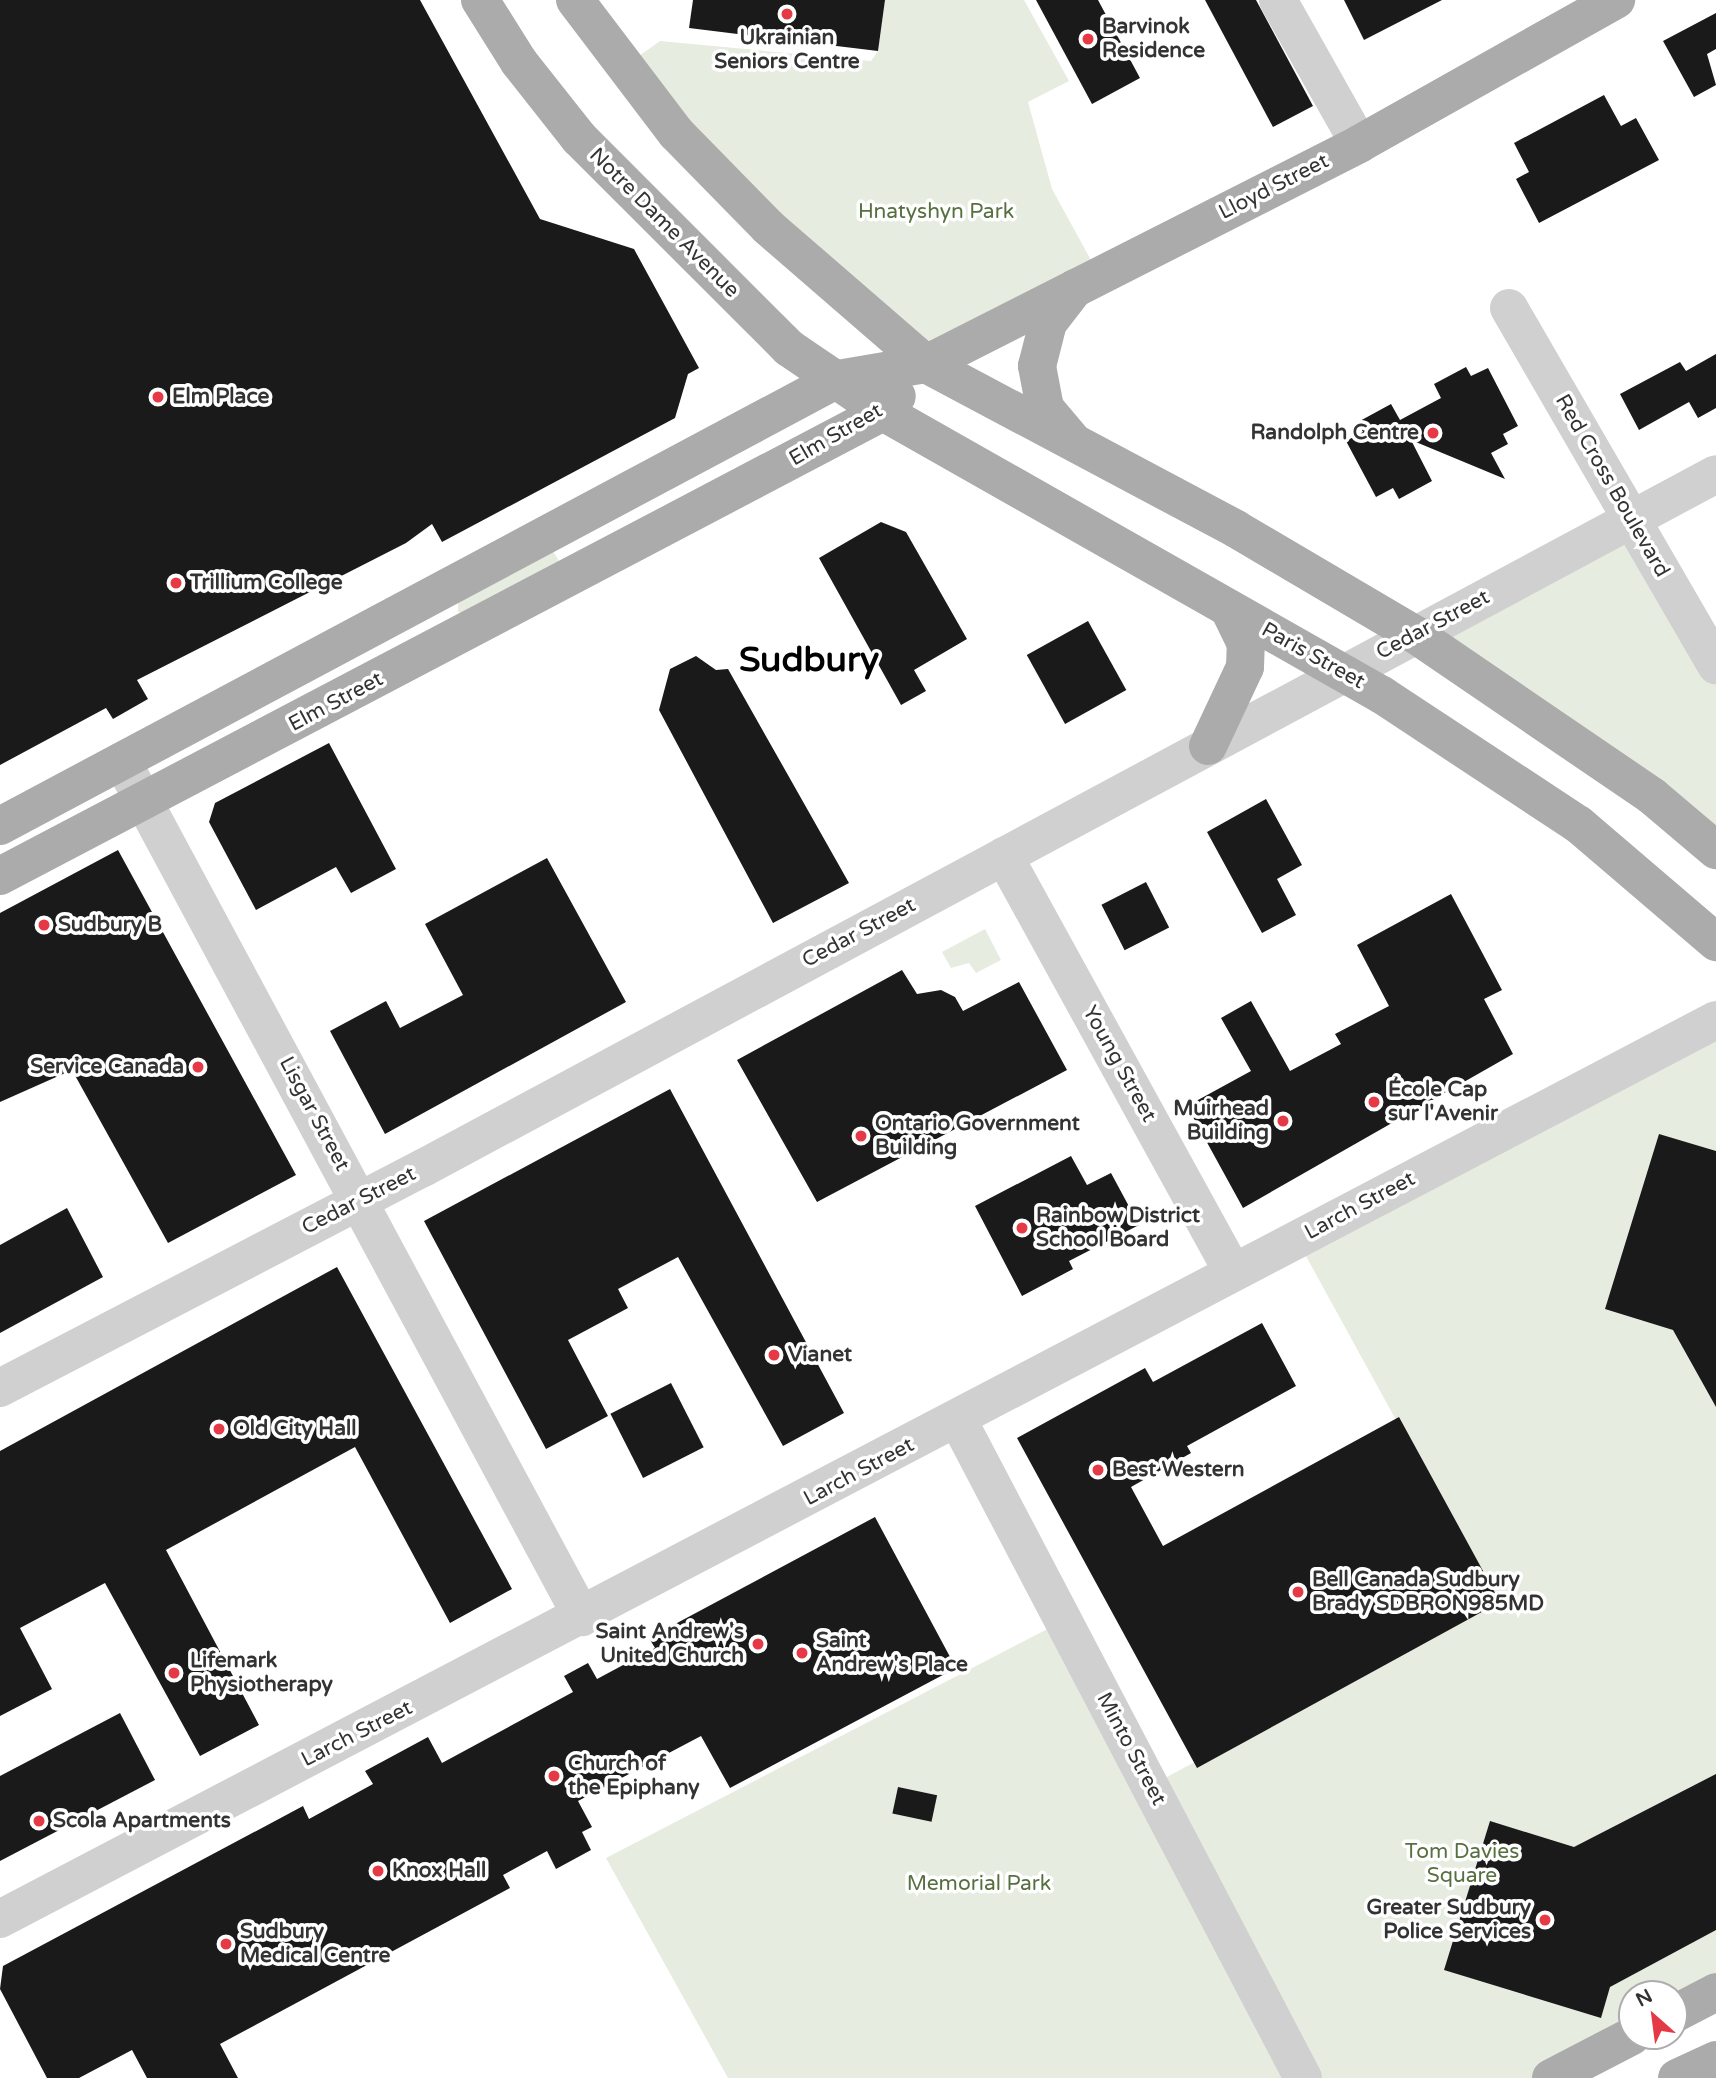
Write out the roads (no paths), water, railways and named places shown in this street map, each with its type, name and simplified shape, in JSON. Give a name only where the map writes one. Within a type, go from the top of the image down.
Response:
[{"type":"main road","name":"Notre Dame Avenue","points":[[480,0],[519,62],[639,202],[789,348],[883,412]]},
{"type":"main road","points":[[575,0],[676,133],[768,227],[926,363],[1416,635],[1653,796],[1716,850]]},
{"type":"main road","name":"Lloyd Street","points":[[926,363],[1359,144],[1599,4]]},
{"type":"main road","points":[[1074,443],[1045,408],[1037,381],[1048,323],[1075,288]]},
{"type":"main road","name":"Elm Street","points":[[0,826],[838,379],[926,363]]},
{"type":"main road","name":"Elm Street","points":[[0,876],[146,803],[883,412],[926,363]]},
{"type":"main road","name":"Paris Street","points":[[883,412],[1343,673],[1578,824],[1716,942]]},
{"type":"main road","points":[[1208,746],[1245,667],[1246,644],[1229,609]]},
{"type":"main road","points":[[1688,2007],[1716,1992]]},
{"type":"main road","points":[[1551,2078],[1618,2043]]},
{"type":"main road","points":[[1676,2078],[1716,2060]]},
{"type":"street","points":[[1278,0],[1359,144]]},
{"type":"street","name":"Red Cross Boulevard","points":[[1509,307],[1716,665]]},
{"type":"street","name":"Cedar Street","points":[[0,1388],[360,1200],[1716,474]]},
{"type":"street","name":"Lisgar Street","points":[[122,761],[582,1618]]},
{"type":"street","name":"Young Street","points":[[1004,856],[1233,1272]]},
{"type":"street","name":"Larch Street","points":[[0,1919],[582,1618],[1233,1272],[1716,1020]]},
{"type":"street","name":"Minto Street","points":[[958,1420],[1303,2078]]},
{"type":"place","name":"Ukrainian Seniors Centre","points":[[787,14]]},
{"type":"place","name":"Barvinok Residence","points":[[1088,39]]},
{"type":"place","name":"Elm Place","points":[[158,397]]},
{"type":"place","name":"Randolph Centre","points":[[1433,433]]},
{"type":"place","name":"Trillium College","points":[[176,583]]},
{"type":"place","name":"Sudbury B","points":[[44,925]]},
{"type":"place","name":"Service Canada","points":[[198,1067]]},
{"type":"place","name":"École Cap sur l'Avenir","points":[[1374,1102]]},
{"type":"place","name":"Muirhead Building","points":[[1283,1121]]},
{"type":"place","name":"Ontario Government Building","points":[[861,1136]]},
{"type":"place","name":"Rainbow District School Board","points":[[1022,1228]]},
{"type":"place","name":"Vianet","points":[[774,1355]]},
{"type":"place","name":"Old City Hall","points":[[219,1429]]},
{"type":"place","name":"Best Western","points":[[1098,1470]]},
{"type":"place","name":"Bell Canada Sudbury Brady SDBRON985MD","points":[[1298,1592]]},
{"type":"place","name":"Saint Andrew's United Church","points":[[758,1644]]},
{"type":"place","name":"Saint Andrew's Place","points":[[802,1653]]},
{"type":"place","name":"Lifemark Physiotherapy","points":[[174,1673]]},
{"type":"place","name":"Church of the Epiphany","points":[[554,1776]]},
{"type":"place","name":"Scola Apartments","points":[[39,1821]]},
{"type":"place","name":"Knox Hall","points":[[378,1871]]},
{"type":"place","name":"Greater Sudbury Police Services","points":[[1545,1920]]},
{"type":"place","name":"Sudbury Medical Centre","points":[[226,1944]]},
{"type":"district","name":"Sudbury","points":[[809,660]]},
{"type":"park label","name":"Hnatyshyn Park","points":[[936,212]]},
{"type":"park label","name":"Tom Davies Square","points":[[1462,1864]]},
{"type":"park label","name":"Memorial Park","points":[[979,1884]]}]
